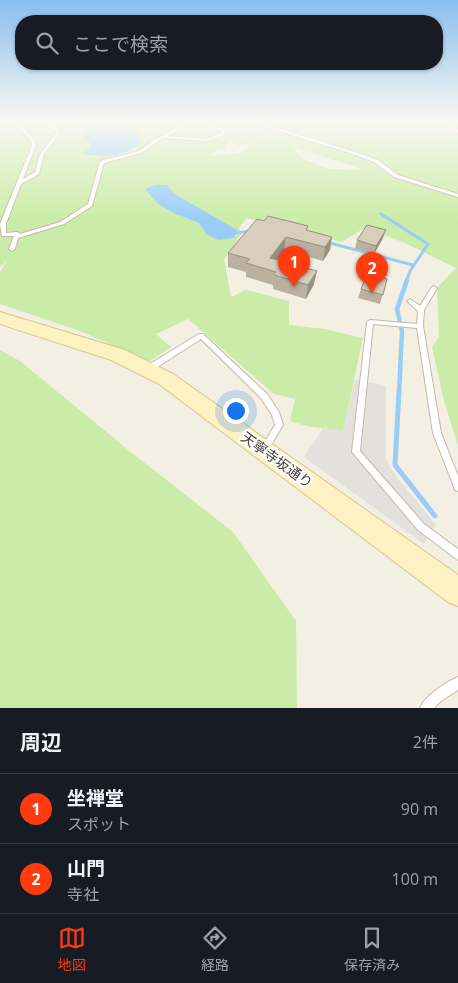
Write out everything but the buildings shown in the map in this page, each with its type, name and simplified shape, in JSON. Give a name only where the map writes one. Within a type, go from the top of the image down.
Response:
[{"type":"street","name":"天寧寺坂通り","points":[[0,318],[118,355],[166,379],[458,592]]},
{"type":"lane","points":[[16,237],[17,234],[4,235],[1,227],[30,154]]},
{"type":"lane","points":[[19,183],[37,173],[42,154]]},
{"type":"lane","points":[[16,237],[54,226],[86,209],[92,202],[93,189],[102,162],[132,154]]},
{"type":"lane","points":[[357,154],[376,161],[396,176],[458,196]]},
{"type":"lane","points":[[12,249],[16,237]]},
{"type":"lane","points":[[434,288],[421,310],[420,326],[437,433],[458,486]]},
{"type":"lane","points":[[410,301],[421,310]]},
{"type":"lane","points":[[420,326],[370,322],[356,452],[421,527],[458,555]]},
{"type":"lane","points":[[147,369],[201,336],[264,396],[276,414],[279,425],[263,450]]},
{"type":"lane","points":[[426,708],[437,697],[458,683]]},
{"type":"green space","points":[[0,154],[212,154],[209,156],[298,154],[301,158],[329,169],[362,170],[315,154],[458,154],[458,446],[444,401],[432,347],[439,337],[437,288],[456,268],[405,243],[365,228],[341,242],[246,218],[239,228],[241,235],[224,259],[231,297],[246,290],[289,301],[289,325],[325,329],[363,338],[343,431],[307,426],[290,421],[295,399],[274,394],[188,319],[156,334],[171,347],[150,361],[77,330],[0,304],[0,272],[7,261],[0,267]],"holes":[[[167,185],[175,194],[236,230],[206,234],[199,223],[176,214]]]},
{"type":"green space","points":[[0,350],[20,361],[132,453],[233,532],[296,621],[297,708],[0,708]]},
{"type":"shaded area","points":[[355,379],[386,386],[386,460],[394,474],[436,525],[424,544],[304,457],[324,427],[343,431]]},
{"type":"water","points":[[82,154],[120,154],[113,155]]},
{"type":"water","points":[[155,185],[167,185],[175,194],[237,230],[234,238],[218,240],[206,234],[199,223],[176,214],[158,204],[145,189]]},
{"type":"waterway","points":[[381,214],[428,244],[410,271],[406,282]]},
{"type":"waterway","points":[[236,233],[252,231]]},
{"type":"waterway","points":[[326,242],[413,265]]},
{"type":"waterway","points":[[399,393],[402,331],[397,309],[407,280]]},
{"type":"waterway","points":[[399,392],[395,465],[435,516]]},
{"type":"place","name":"坐禅堂","points":[[294,287]]},
{"type":"place","name":"山門","points":[[372,293]]}]
